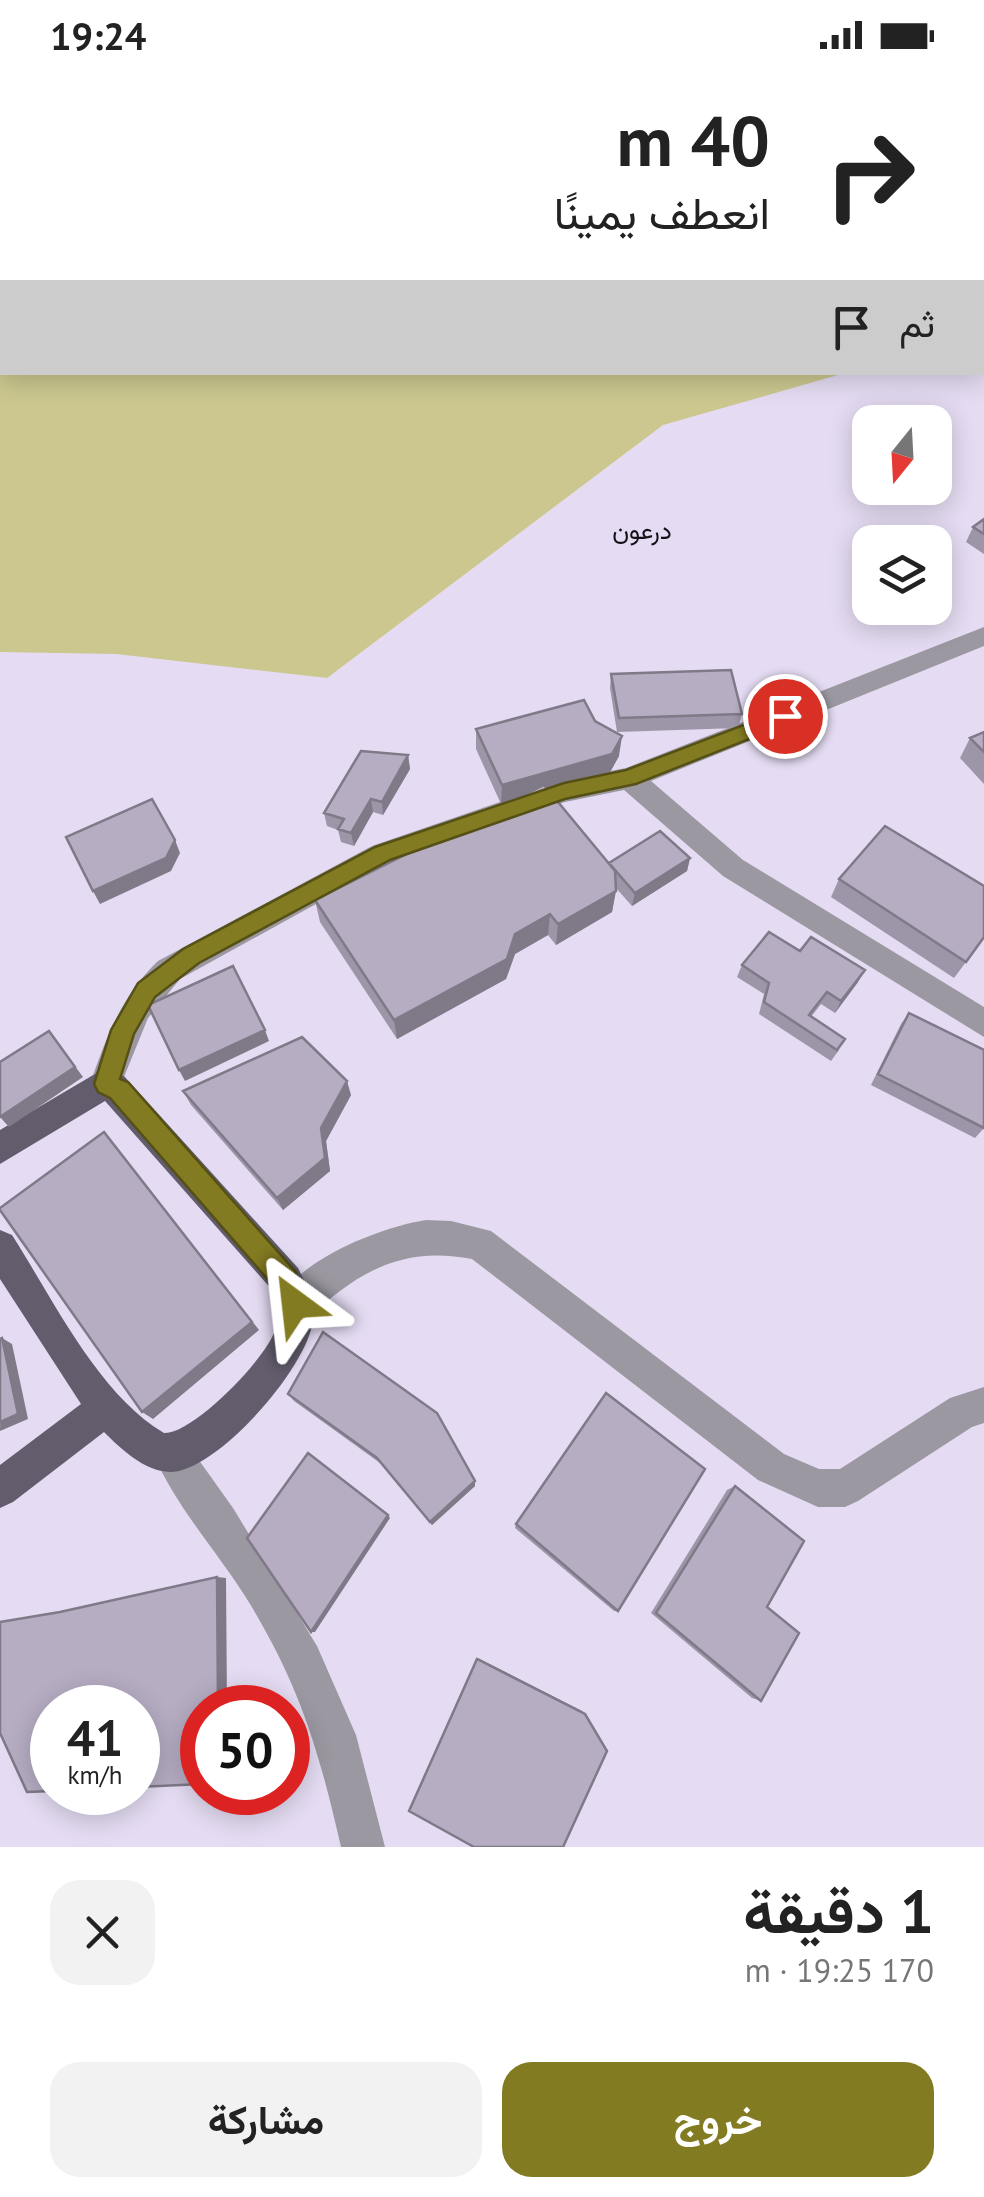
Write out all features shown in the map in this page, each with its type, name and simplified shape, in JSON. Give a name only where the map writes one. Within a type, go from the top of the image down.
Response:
[{"type":"main road","points":[[0,1148],[106,1084],[119,1090],[286,1280],[295,1304],[289,1345],[274,1372],[197,1442],[173,1454],[148,1446],[106,1408],[0,1247]]},
{"type":"main road","points":[[0,1489],[106,1408]]},
{"type":"street","points":[[106,1084],[133,1009],[146,990],[191,956],[382,854],[564,791],[629,778],[984,636]]},
{"type":"street","points":[[629,778],[733,868],[984,1023]]},
{"type":"street","points":[[295,1304],[339,1267],[398,1240],[438,1235],[478,1243],[770,1467],[818,1488],[845,1488],[963,1411],[984,1406]]},
{"type":"street","points":[[173,1454],[240,1550],[298,1650],[335,1735],[363,1847]]},
{"type":"shaded area","points":[[0,375],[838,375],[663,425],[327,678],[116,654],[0,652]]},
{"type":"building","points":[[984,519],[984,534],[973,527]]},
{"type":"building","points":[[731,670],[742,714],[619,718],[611,674]]},
{"type":"building","points":[[584,700],[595,721],[622,736],[612,754],[502,785],[476,729]]},
{"type":"building","points":[[984,732],[984,752],[970,738]]},
{"type":"building","points":[[361,751],[408,755],[382,802],[371,799],[351,833],[338,829],[344,819],[324,813]]},
{"type":"building","points":[[544,785],[615,871],[616,891],[558,924],[550,914],[515,934],[507,959],[394,1020],[315,900]]},
{"type":"building","points":[[152,799],[175,840],[166,858],[93,891],[66,837]]},
{"type":"building","points":[[885,826],[984,886],[984,937],[966,962],[839,879]]},
{"type":"building","points":[[660,831],[690,858],[635,893],[609,863]]},
{"type":"building","points":[[769,932],[800,951],[811,937],[865,970],[841,1001],[827,992],[809,1015],[845,1039],[837,1050],[764,1002],[769,983],[742,965]]},
{"type":"building","points":[[233,966],[265,1030],[179,1070],[148,1005]]},
{"type":"building","points":[[909,1013],[984,1050],[984,1128],[878,1074]]},
{"type":"building","points":[[49,1031],[75,1067],[0,1117],[0,1062]]},
{"type":"building","points":[[302,1037],[347,1081],[321,1128],[325,1158],[277,1198],[183,1091]]},
{"type":"building","points":[[104,1132],[252,1322],[142,1412],[0,1210]]},
{"type":"building","points":[[323,1332],[437,1413],[475,1481],[430,1522],[377,1458],[288,1394]]},
{"type":"building","points":[[0,1339],[18,1414],[0,1422]]},
{"type":"building","points":[[606,1393],[705,1469],[618,1611],[516,1524]]},
{"type":"building","points":[[308,1453],[388,1515],[311,1632],[247,1538]]},
{"type":"building","points":[[735,1486],[804,1541],[767,1607],[799,1633],[761,1701],[656,1613]]},
{"type":"building","points":[[217,1577],[218,1685],[180,1685],[180,1785],[160,1786],[160,1685],[30,1685],[27,1792],[0,1733],[0,1622]]},
{"type":"building","points":[[477,1659],[585,1714],[607,1751],[563,1847],[474,1847],[409,1811]]},
{"type":"district","name":"درعون","points":[[642,530]]},
{"type":"route","points":[[295,1304],[286,1280],[119,1090],[106,1084],[123,1030],[146,990],[191,956],[382,854],[564,791],[629,778],[785,716]]}]
